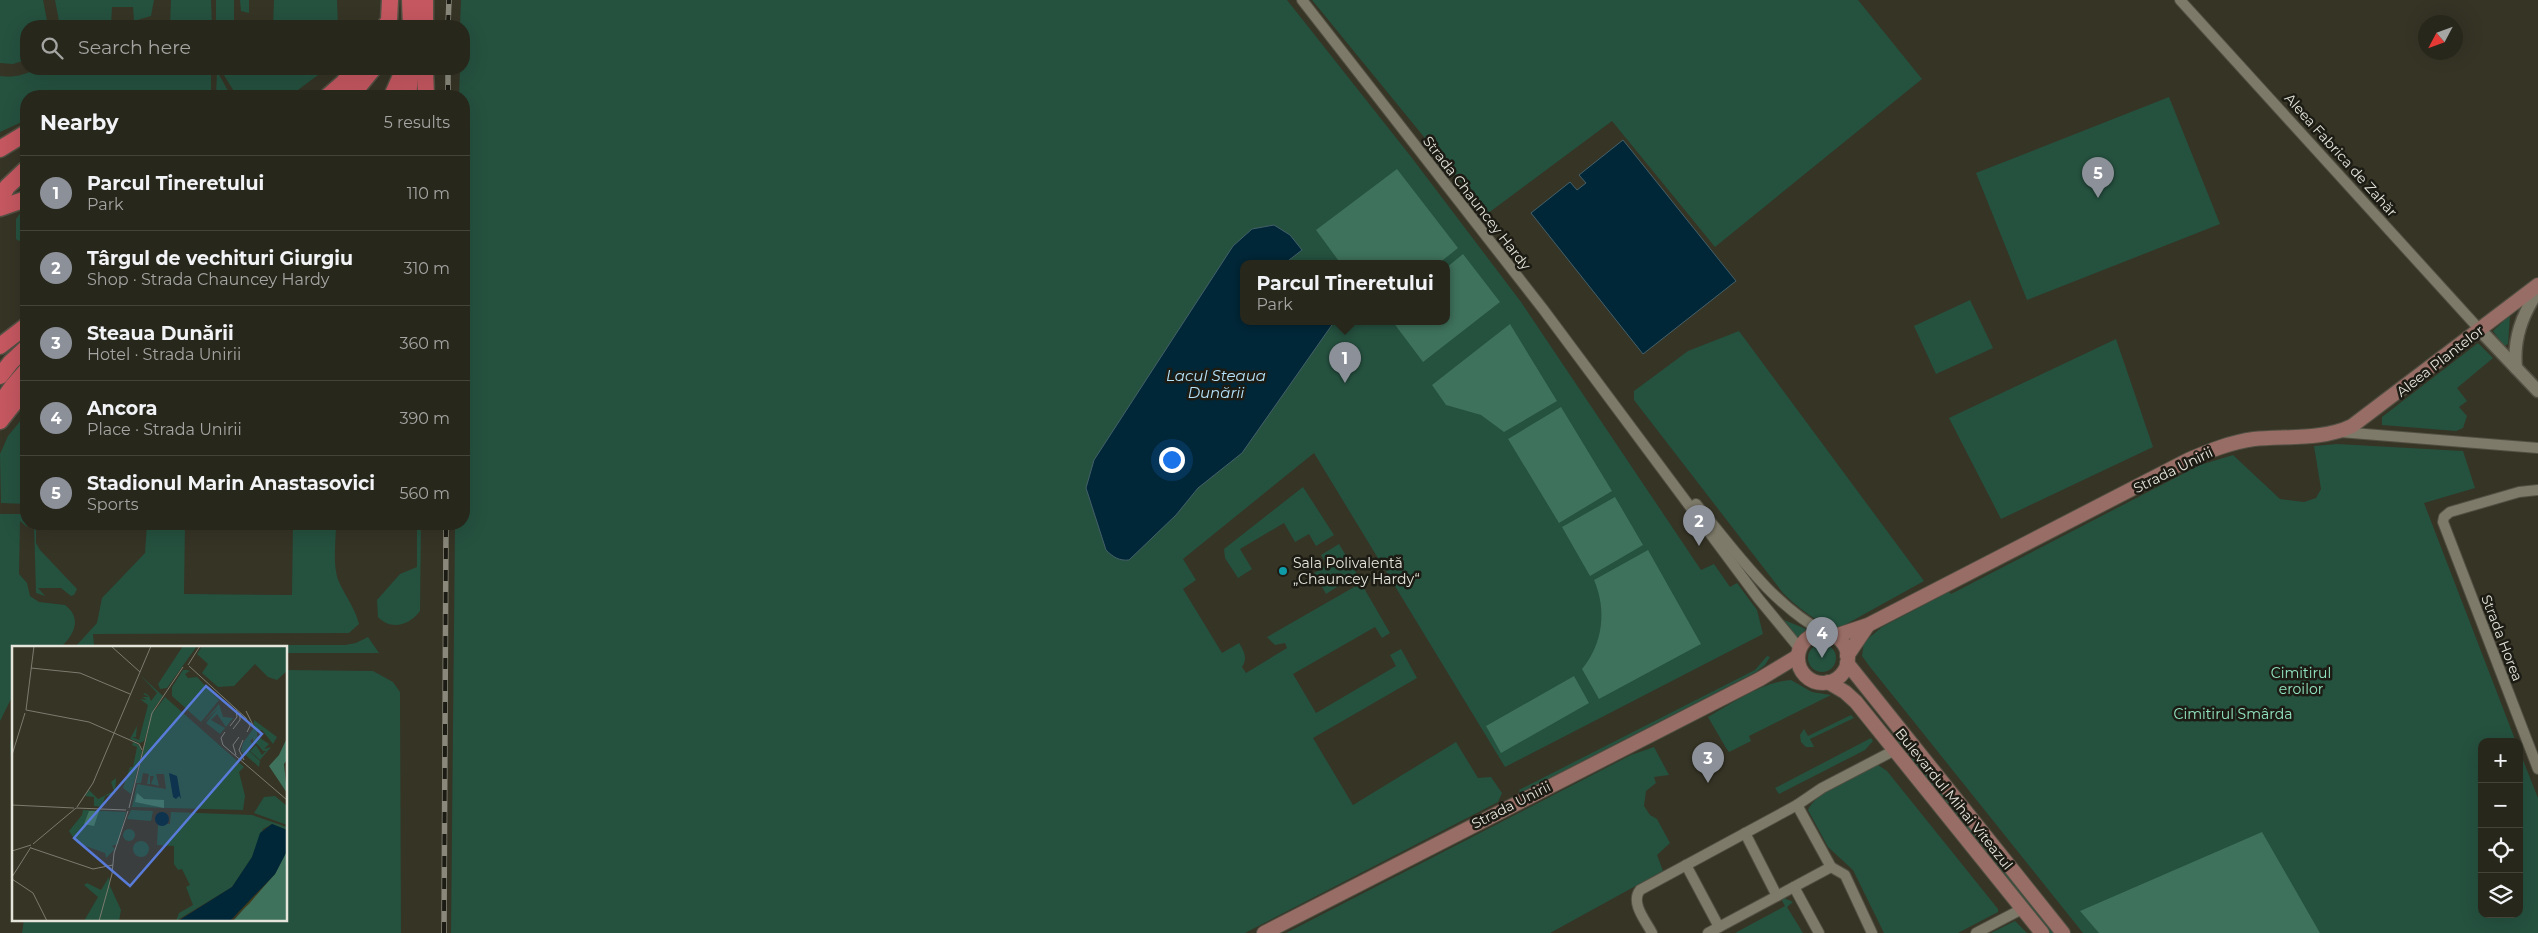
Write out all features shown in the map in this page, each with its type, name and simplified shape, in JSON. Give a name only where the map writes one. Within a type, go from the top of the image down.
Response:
[{"type":"highway","points":[[388,20],[390,0]]},
{"type":"highway","points":[[410,0],[410,20]]},
{"type":"highway","points":[[425,0],[425,20]]},
{"type":"highway","points":[[335,90],[350,75]]},
{"type":"highway","points":[[356,90],[368,75]]},
{"type":"highway","points":[[395,90],[401,75]]},
{"type":"highway","points":[[409,90],[411,75]]},
{"type":"highway","points":[[425,75],[426,90]]},
{"type":"highway","points":[[0,149],[20,137]]},
{"type":"highway","points":[[0,149],[20,145]]},
{"type":"highway","points":[[0,200],[7,187],[20,175]]},
{"type":"highway","points":[[0,206],[14,191],[20,188]]},
{"type":"highway","points":[[0,206],[20,201]]},
{"type":"highway","points":[[0,346],[20,331]]},
{"type":"highway","points":[[0,376],[20,354]]},
{"type":"highway","points":[[0,404],[20,378]]},
{"type":"highway","points":[[0,420],[20,395]]},
{"type":"highway","points":[[0,430],[20,411]]},
{"type":"main road","name":"Aleea Plantelor","points":[[2339,432],[2363,420],[2538,285]]},
{"type":"main road","name":"Strada Unirii","points":[[1830,635],[1868,625],[2188,460],[2212,450],[2251,440],[2339,432]]},
{"type":"main road","name":"Strada Unirii","points":[[1847,660],[1868,625]]},
{"type":"main road","points":[[1830,635],[1843,643],[1847,660],[1840,675],[1828,682],[1814,681],[1803,672],[1799,652],[1811,636],[1830,635]]},
{"type":"main road","name":"Strada Unirii","points":[[1264,933],[1760,679],[1799,652]]},
{"type":"main road","name":"Bulevardul Mihai Viteazul","points":[[1847,660],[2062,933]]},
{"type":"main road","name":"Strada Unirii","points":[[1760,679],[1803,672]]},
{"type":"main road","name":"Bulevardul Mihai Viteazul","points":[[1828,682],[1848,694],[2042,933]]},
{"type":"street","name":"Strada Chauncey Hardy","points":[[1302,0],[1630,424],[1799,652]]},
{"type":"street","name":"Aleea Fabrica de Zahăr","points":[[2180,0],[2480,330]]},
{"type":"street","points":[[2516,368],[2514,354],[2518,329],[2538,291]]},
{"type":"street","points":[[2480,330],[2538,391]]},
{"type":"street","name":"Strada Chauncey Hardy","points":[[1630,424],[1779,602],[1799,618],[1830,635]]},
{"type":"street","name":"Strada Unirii","points":[[2339,432],[2538,448]]},
{"type":"street","name":"Strada Horea","points":[[2538,490],[2450,512],[2444,517],[2444,526],[2538,769]]},
{"type":"street","points":[[1652,933],[1636,903],[1636,896],[1640,890],[1797,805],[1822,788],[1895,750]]},
{"type":"street","points":[[1797,805],[1831,867],[1845,876],[1872,933]]},
{"type":"street","points":[[1745,833],[1777,896]]},
{"type":"street","points":[[1686,865],[1719,927]]},
{"type":"street","points":[[1708,933],[1831,867]]},
{"type":"street","points":[[1794,886],[1819,933]]},
{"type":"street","points":[[1976,933],[2022,909]]},
{"type":"green space","points":[[0,0],[43,0],[47,20],[20,20],[20,62],[13,64],[0,63]]},
{"type":"green space","points":[[55,0],[154,0],[151,16],[137,20],[134,20],[133,7],[112,7],[111,20],[59,20]]},
{"type":"green space","points":[[171,0],[211,0],[212,20],[170,20]]},
{"type":"green space","points":[[216,0],[234,0],[234,20],[216,20]]},
{"type":"green space","points":[[240,0],[249,0],[249,13],[241,11]]},
{"type":"green space","points":[[274,0],[337,0],[338,20],[273,20]]},
{"type":"green space","points":[[461,0],[1287,0],[1412,158],[1521,302],[1701,570],[1714,564],[1730,587],[1737,583],[1757,610],[1763,634],[1505,767],[1314,453],[1183,559],[1196,580],[1183,589],[1222,653],[1239,643],[1245,655],[1242,667],[1246,673],[1287,648],[1285,643],[1275,645],[1267,637],[1361,583],[1390,633],[1382,638],[1375,627],[1293,674],[1316,713],[1396,666],[1390,655],[1401,649],[1417,678],[1313,738],[1353,805],[1456,742],[1478,778],[1491,777],[1502,793],[1498,802],[1245,933],[451,933],[455,530],[470,530],[470,90],[459,90],[460,75],[470,75],[470,20],[460,20]]},
{"type":"green space","points":[[1312,0],[1858,0],[1922,79],[1715,247],[1612,121],[1487,214]]},
{"type":"green space","points":[[211,75],[211,90],[20,90],[20,123],[0,132],[0,76]]},
{"type":"green space","points":[[217,75],[219,75],[228,90],[216,90]]},
{"type":"green space","points":[[224,75],[318,75],[298,90],[233,90]]},
{"type":"green space","points":[[2169,97],[2220,224],[2027,300],[1976,173]]},
{"type":"green space","points":[[1397,169],[1458,248],[1443,260],[1338,260],[1316,230]]},
{"type":"green space","points":[[20,213],[19,241],[16,239],[16,219]]},
{"type":"green space","points":[[1463,254],[1500,302],[1423,362],[1395,325],[1450,325],[1450,265]]},
{"type":"green space","points":[[1970,300],[1993,348],[1936,374],[1914,326]]},
{"type":"green space","points":[[2510,315],[2508,344],[2504,346],[2493,331]]},
{"type":"green space","points":[[1510,324],[1557,401],[1504,432],[1481,415],[1446,405],[1432,385]]},
{"type":"green space","points":[[1739,331],[1924,581],[1841,627],[1834,627],[1818,620],[1783,593],[1634,400],[1634,391],[1688,351]]},
{"type":"green space","points":[[2116,339],[2153,447],[2001,519],[1949,418]]},
{"type":"green space","points":[[2478,343],[2493,358],[2457,388],[2467,401],[2459,407],[2467,416],[2463,428],[2456,431],[2382,425],[2382,417]]},
{"type":"green space","points":[[1561,407],[1612,491],[1559,523],[1508,439]]},
{"type":"green space","points":[[20,421],[20,504],[1,503],[0,454],[8,436]]},
{"type":"green space","name":"Cimitirul Smârda","points":[[2337,444],[2463,451],[2475,488],[2424,503],[2514,738],[2478,738],[2478,918],[2523,918],[2523,760],[2538,798],[2538,933],[2083,933],[1870,667],[1862,656],[1864,642],[1882,627],[1949,592],[1951,594],[2200,465],[2233,455],[2280,499],[2304,502],[2316,498],[2321,489],[2314,446]]},
{"type":"green space","points":[[1303,487],[1334,535],[1316,546],[1309,534],[1295,542],[1284,523],[1240,549],[1252,569],[1238,578],[1225,558],[1224,549]]},
{"type":"green space","points":[[1615,497],[1643,545],[1590,576],[1562,527]]},
{"type":"green space","points":[[0,514],[20,514],[19,574],[27,583],[30,596],[39,602],[65,605],[74,615],[75,626],[70,637],[62,646],[12,646],[12,697],[0,721]]},
{"type":"green space","points":[[34,530],[36,530],[36,543],[40,550],[77,589],[74,595],[71,596],[61,588],[38,588],[45,596],[36,593]]},
{"type":"green space","points":[[147,530],[185,530],[184,594],[292,595],[293,530],[336,530],[335,561],[337,575],[359,624],[349,633],[93,634],[94,645],[345,645],[356,643],[368,637],[379,653],[288,653],[288,646],[76,646],[97,623],[102,598],[145,553]]},
{"type":"green space","points":[[417,530],[421,530],[420,611],[406,623],[394,625],[383,621],[378,617],[377,600],[400,574],[417,567]]},
{"type":"green space","points":[[1339,544],[1357,574],[1326,594],[1314,573],[1327,565],[1321,555]]},
{"type":"green space","points":[[1648,550],[1701,644],[1599,699],[1582,669],[1595,649],[1601,626],[1601,603],[1594,580]]},
{"type":"green space","points":[[1784,620],[1806,629],[1806,632],[1797,637]]},
{"type":"green space","points":[[1822,644],[1832,648],[1836,658],[1832,668],[1822,672],[1812,668],[1808,658],[1812,648]]},
{"type":"green space","points":[[1767,656],[1770,657],[1765,665],[1756,672],[1520,793],[1519,790],[1755,670]]},
{"type":"green space","points":[[288,670],[373,671],[393,682],[400,692],[401,933],[22,933],[24,920],[288,920]]},
{"type":"green space","points":[[1574,676],[1589,703],[1501,753],[1486,726]]},
{"type":"green space","points":[[1791,680],[1812,692],[1831,695],[1749,736],[1751,741],[1729,752],[1708,717],[1759,689]]},
{"type":"green space","points":[[1851,715],[1854,718],[1810,739],[1814,747],[1806,747],[1801,742],[1800,735],[1804,729],[1808,736]]},
{"type":"green space","points":[[12,731],[12,774],[10,745]]},
{"type":"green space","points":[[1871,738],[1873,741],[1865,750],[1779,794],[1775,788]]},
{"type":"green space","points":[[1898,739],[1901,739],[2056,933],[2048,933],[1896,743]]},
{"type":"green space","points":[[1654,747],[1669,775],[1654,777],[1656,783],[1646,791],[1644,806],[1650,815],[1657,819],[1670,843],[1657,855],[1663,871],[1550,933],[1286,933],[1631,755]]},
{"type":"green space","points":[[1878,765],[1887,771],[1998,909],[1998,912],[1958,933],[1884,933],[1853,870],[1828,847],[1808,810],[1828,790],[1861,771]]},
{"type":"green space","points":[[2262,832],[2320,933],[2099,933],[2080,911]]},
{"type":"green space","points":[[1784,898],[1793,902],[1787,907],[1803,933],[1735,933],[1785,906],[1781,899]]},
{"type":"green space","points":[[2015,921],[2027,933],[1991,933]]},
{"type":"water","points":[[1623,140],[1736,281],[1643,354],[1531,213],[1570,182],[1577,190],[1586,183],[1579,175]]},
{"type":"water","name":"Lacul Steaua Dunării","points":[[1274,225],[1290,235],[1302,250],[1289,260],[1240,260],[1240,325],[1332,325],[1242,453],[1198,488],[1176,515],[1129,560],[1116,558],[1106,550],[1086,488],[1094,460],[1233,246],[1252,229]]},
{"type":"railway","points":[[448,20],[449,0]]},
{"type":"railway","points":[[448,75],[448,90]]},
{"type":"railway","points":[[444,933],[446,530]]},
{"type":"place","name":"Stadionul Marin Anastasovici","points":[[2098,198]]},
{"type":"place","name":"Parcul Tineretului","points":[[1345,383]]},
{"type":"place","name":"Târgul de vechituri Giurgiu","points":[[1699,546]]},
{"type":"place","name":"Sala Polivalentă „Chauncey Hardy“","points":[[1283,571]]},
{"type":"place","name":"Ancora","points":[[1822,658]]},
{"type":"place","name":"Steaua Dunării","points":[[1708,783]]},
{"type":"park label","name":"Cimitirul eroilor","points":[[2301,682]]}]
